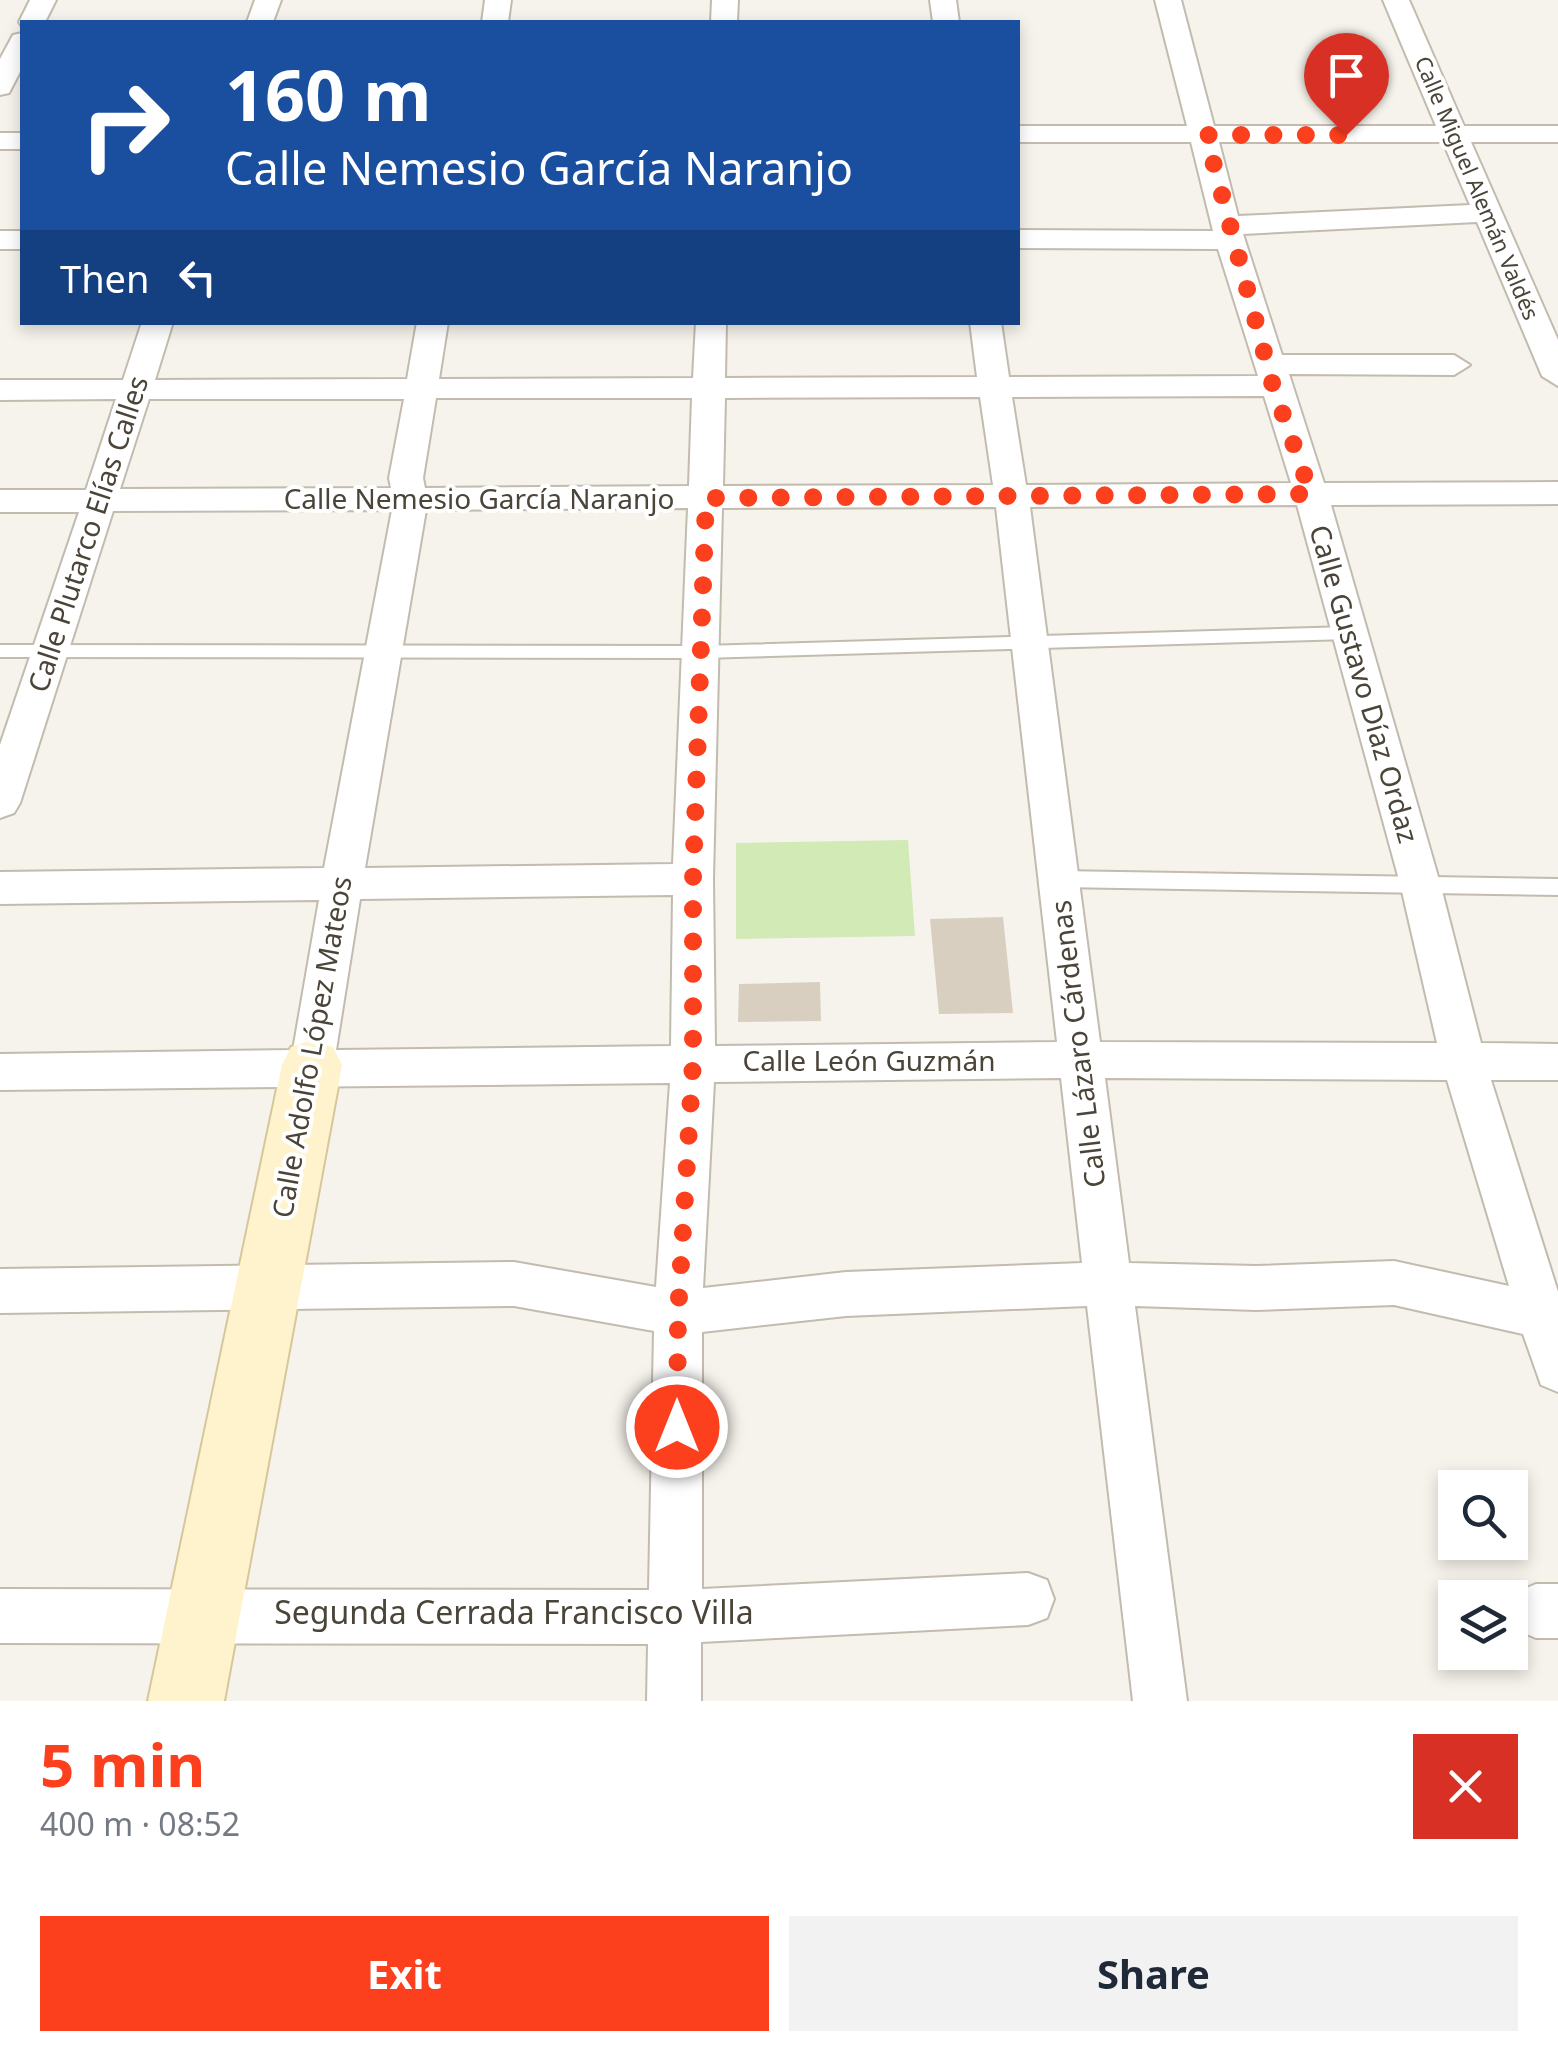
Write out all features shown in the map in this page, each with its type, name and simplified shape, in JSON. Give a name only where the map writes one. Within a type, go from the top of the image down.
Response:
[{"type":"street","name":"Calle Gustavo Díaz Ordaz","points":[[1168,0],[1229,233],[1270,375],[1311,494],[1421,887],[1464,1064],[1550,1315],[1558,1369]]},
{"type":"street","name":"Calle Miguel Alemán Valdés","points":[[1396,0],[1558,376]]},
{"type":"street","points":[[0,87],[20,45]]},
{"type":"street","points":[[1020,134],[1558,134]]},
{"type":"street","points":[[1020,239],[1229,233],[1407,214],[1487,213]]},
{"type":"street","name":"Calle Plutarco Elías Calles","points":[[0,802],[157,325]]},
{"type":"street","name":"Calle Adolfo López Mateos","points":[[186,1701],[312,1065],[380,652],[411,499],[406,478],[432,325]]},
{"type":"street","points":[[674,1701],[678,1314],[693,1062],[693,879],[712,325]]},
{"type":"street","name":"Calle Lázaro Cárdenas","points":[[985,325],[1011,494],[1105,1284],[1160,1701]]},
{"type":"street","points":[[0,390],[708,391],[994,386],[1454,366]]},
{"type":"street","name":"Calle Nemesio García Naranjo","points":[[0,501],[1558,493]]},
{"type":"street","points":[[0,888],[693,879]]},
{"type":"street","name":"Calle León Guzmán","points":[[0,1072],[693,1062],[1558,1062]]},
{"type":"street","points":[[0,1290],[514,1284],[678,1314],[846,1294],[1105,1284],[1256,1288],[1394,1283],[1550,1315]]},
{"type":"street","name":"Segunda Cerrada Francisco Villa","points":[[0,1616],[675,1617],[1028,1599]]},
{"type":"lane","points":[[0,651],[701,652],[1349,633]]},
{"type":"lane","points":[[1059,879],[1558,887]]},
{"type":"green space","points":[[908,840],[915,936],[736,939],[736,843]]},
{"type":"building","points":[[1003,917],[1013,1013],[939,1014],[930,919]]},
{"type":"building","points":[[820,982],[821,1021],[738,1022],[739,984]]},
{"type":"route","points":[[677,1427],[678,1314],[693,1062],[693,879],[706,498],[1311,494],[1273,386],[1230,240],[1206,135],[1346,135]]}]
